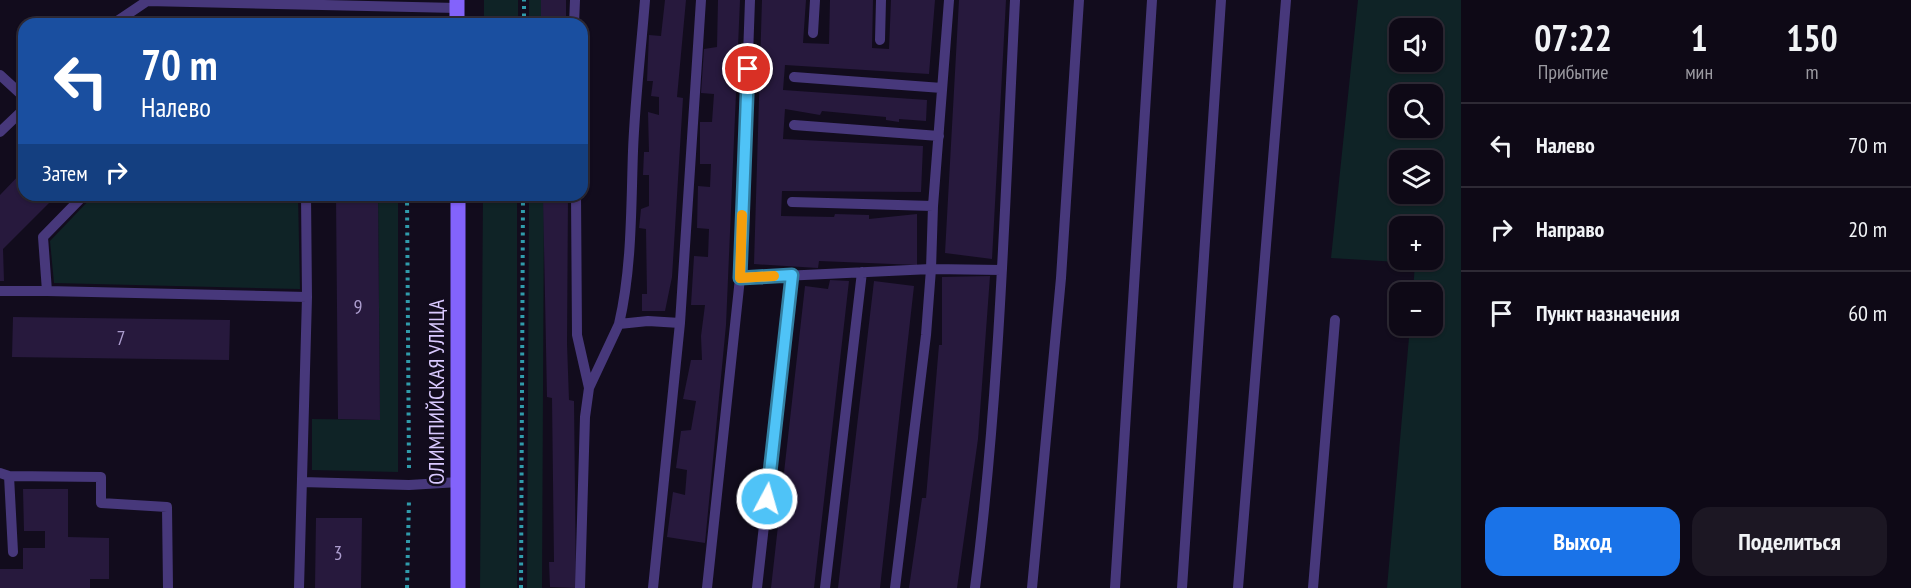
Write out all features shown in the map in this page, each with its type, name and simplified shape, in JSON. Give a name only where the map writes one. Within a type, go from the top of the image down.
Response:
[{"type":"main road","name":"ОЛИМПИЙСКАЯ УЛИЦА","points":[[458,201],[458,588]]},
{"type":"lane","points":[[574,0],[574,18]]},
{"type":"lane","points":[[580,588],[585,417],[589,388],[619,324],[624,302],[630,231],[635,113],[645,0]]},
{"type":"lane","points":[[653,588],[680,323],[701,0]]},
{"type":"lane","points":[[707,588],[740,278],[750,0]]},
{"type":"lane","points":[[813,33],[815,0]]},
{"type":"lane","points":[[879,40],[881,0]]},
{"type":"lane","points":[[895,588],[926,335],[933,206],[949,0]]},
{"type":"lane","points":[[975,588],[987,498],[1016,0]]},
{"type":"lane","points":[[1032,588],[1060,290],[1079,0]]},
{"type":"lane","points":[[1115,588],[1152,0]]},
{"type":"lane","points":[[1182,588],[1221,0]]},
{"type":"lane","points":[[1238,588],[1286,0]]},
{"type":"lane","points":[[122,18],[147,1],[457,4]]},
{"type":"lane","points":[[0,75],[18,92]]},
{"type":"lane","points":[[794,77],[942,88]]},
{"type":"lane","points":[[0,132],[18,115]]},
{"type":"lane","points":[[794,125],[939,136]]},
{"type":"lane","points":[[47,291],[44,237],[78,201]]},
{"type":"lane","points":[[299,588],[307,297],[306,201]]},
{"type":"lane","points":[[576,201],[577,335],[589,388]]},
{"type":"lane","points":[[792,202],[933,206]]},
{"type":"lane","points":[[740,278],[931,268],[1002,270]]},
{"type":"lane","points":[[825,588],[862,272]]},
{"type":"lane","points":[[757,588],[792,275]]},
{"type":"lane","points":[[0,291],[307,297]]},
{"type":"lane","points":[[1313,588],[1335,320]]},
{"type":"lane","points":[[619,324],[648,321],[680,323]]},
{"type":"lane","points":[[13,552],[5,475],[101,477],[101,503],[166,507],[168,588]]},
{"type":"lane","points":[[302,482],[409,485],[459,482]]},
{"type":"path","points":[[524,0],[524,18]]},
{"type":"path","points":[[407,201],[409,485],[407,588]]},
{"type":"path","points":[[521,588],[523,201]]},
{"type":"green space","points":[[484,0],[518,0],[518,18],[484,18]]},
{"type":"green space","points":[[529,0],[544,0],[544,18],[529,18]]},
{"type":"green space","points":[[1358,0],[1461,0],[1461,588],[1387,588],[1409,336],[1443,336],[1443,282],[1414,282],[1415,270],[1443,270],[1443,216],[1389,216],[1389,261],[1331,258]]},
{"type":"green space","points":[[88,201],[298,201],[300,289],[54,283],[50,241]]},
{"type":"green space","points":[[378,201],[398,201],[398,472],[312,470],[312,419],[380,420]]},
{"type":"green space","points":[[483,201],[517,201],[517,588],[480,588]]},
{"type":"green space","points":[[529,201],[544,201],[542,588],[527,588]]},
{"type":"building","points":[[541,0],[566,0],[566,18],[541,18]]},
{"type":"building","points":[[665,0],[686,0],[677,97],[683,98],[672,277],[665,311],[642,311],[642,294],[647,294],[646,229],[639,228],[641,209],[649,206],[649,175],[643,175],[644,152],[649,152],[648,112],[659,115],[659,97],[651,96],[653,81],[647,81],[649,35],[661,36]]},
{"type":"building","points":[[718,0],[740,0],[726,325],[705,543],[667,537],[673,492],[685,495],[687,470],[676,468],[681,431],[691,430],[696,401],[683,399],[691,360],[702,360],[701,336],[705,305],[691,305],[694,256],[708,257],[709,229],[697,228],[698,186],[710,187],[711,164],[700,164],[700,122],[712,122],[714,94],[701,93],[704,49],[717,47]]},
{"type":"building","points":[[762,0],[806,0],[803,43],[829,44],[830,0],[873,0],[872,48],[889,49],[891,0],[935,0],[929,74],[785,65],[783,90],[927,100],[926,121],[899,119],[899,122],[886,120],[886,117],[822,111],[820,115],[785,109],[783,139],[923,146],[921,192],[782,191],[781,216],[869,215],[869,219],[917,214],[917,265],[819,261],[818,268],[754,264]]},
{"type":"building","points":[[959,0],[1006,0],[992,259],[945,253]]},
{"type":"building","points":[[18,176],[18,201],[51,201],[3,249],[4,281],[0,281],[0,195]]},
{"type":"building","points":[[336,201],[378,201],[380,420],[338,419]]},
{"type":"building","points":[[543,201],[568,201],[567,344],[569,400],[574,401],[576,588],[550,587],[549,562],[554,562],[552,398],[547,397]]},
{"type":"building","points":[[990,276],[978,439],[957,588],[909,588],[922,498],[926,498],[939,345],[942,345],[942,277]]},
{"type":"building","points":[[830,280],[849,281],[814,588],[771,588],[805,286],[828,289]]},
{"type":"building","points":[[874,281],[914,286],[880,588],[838,588]]},
{"type":"building","points":[[13,317],[230,320],[229,360],[12,357]]},
{"type":"building","points":[[23,489],[68,489],[68,537],[109,538],[109,579],[90,579],[90,588],[0,588],[0,569],[23,569],[23,548],[45,548],[45,531],[24,531]]},
{"type":"building","points":[[316,518],[362,518],[361,588],[315,588]]},
{"type":"slow traffic","points":[[742,215],[740,278],[774,276]]},
{"type":"route","points":[[748,69],[740,278],[792,275],[767,499]]}]
